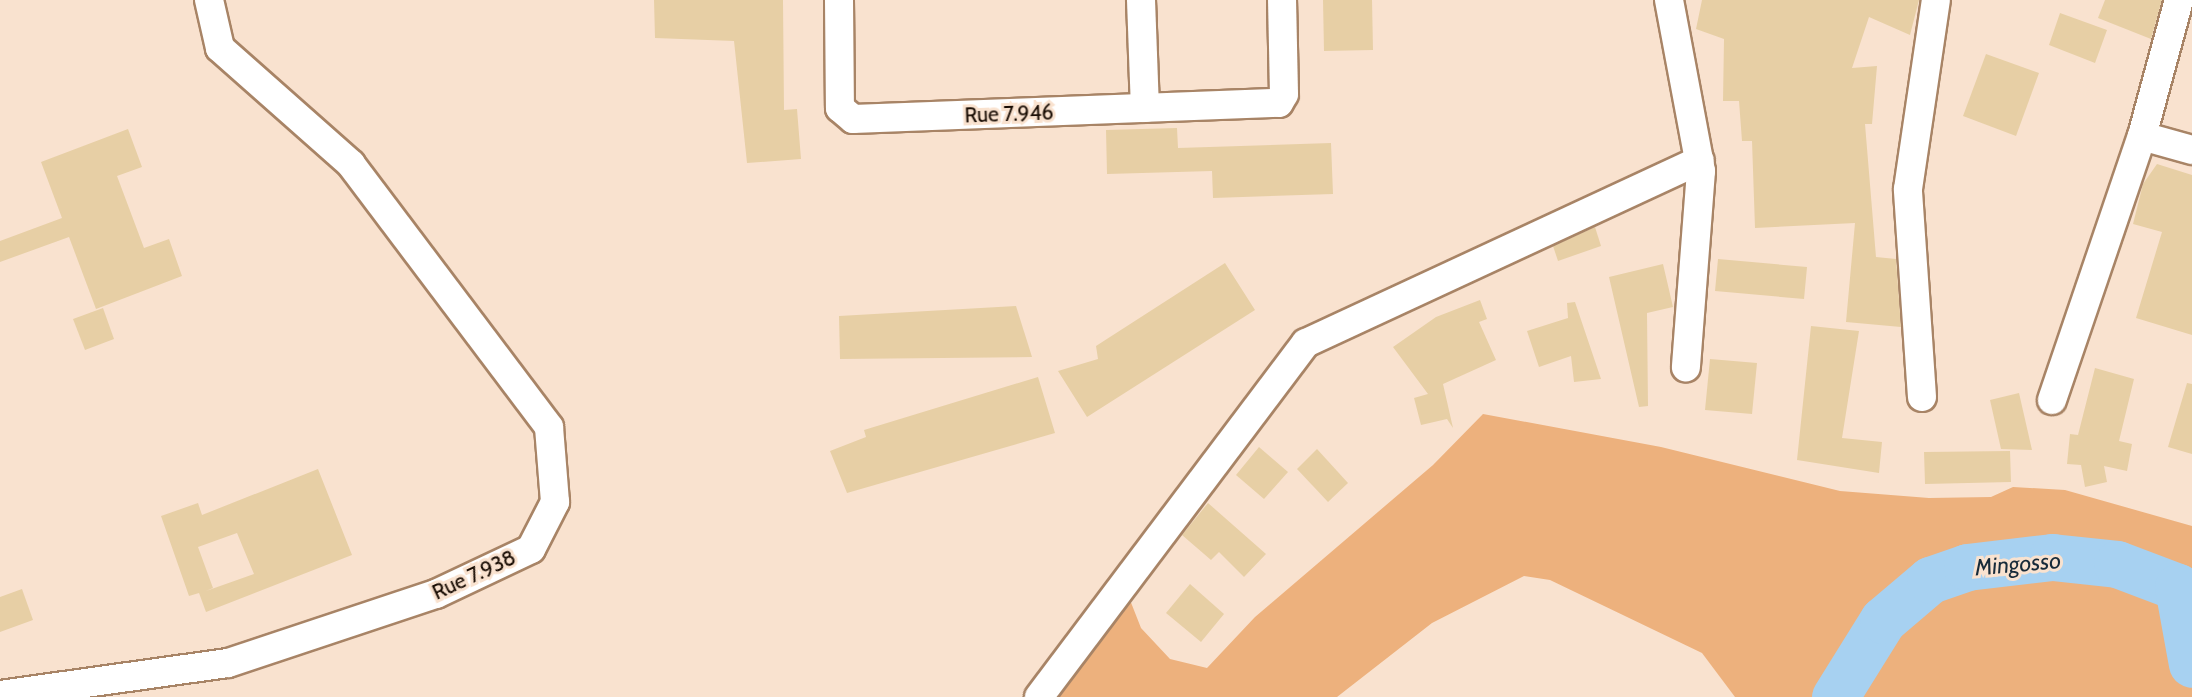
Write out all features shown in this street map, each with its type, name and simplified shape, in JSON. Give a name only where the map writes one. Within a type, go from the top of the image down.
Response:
[{"type":"street","name":"Rue 7.938","points":[[0,695],[228,663],[411,603],[531,548],[555,502],[549,426],[351,164],[220,48],[209,0]]},
{"type":"street","name":"Rue 7.946","points":[[839,0],[840,108],[853,119],[1267,106],[1279,103],[1284,94],[1282,0]]},
{"type":"street","points":[[1141,0],[1144,108]]},
{"type":"street","points":[[1669,0],[1700,160],[1686,367]]},
{"type":"street","points":[[1922,397],[1909,189],[1936,0]]},
{"type":"street","points":[[2052,400],[2142,136],[2179,0]]},
{"type":"street","points":[[2142,136],[2192,150]]},
{"type":"street","points":[[1039,697],[1306,343],[1700,160]]},
{"type":"shaded area","points":[[1483,414],[1661,447],[1840,491],[1929,498],[1991,497],[2013,487],[2065,490],[2192,526],[2192,697],[1735,697],[1702,653],[1550,580],[1524,576],[1432,623],[1337,697],[1023,697],[1119,572],[1141,628],[1170,659],[1207,668],[1255,617],[1433,465]]},
{"type":"building","points":[[654,0],[783,0],[784,110],[797,109],[801,159],[747,163],[734,41],[655,38]]},
{"type":"building","points":[[1323,0],[1372,0],[1373,50],[1324,51]]},
{"type":"building","points":[[1702,0],[1919,0],[1910,35],[1869,17],[1852,68],[1877,66],[1872,124],[1865,124],[1876,257],[1896,259],[1901,327],[1846,322],[1855,223],[1755,228],[1752,141],[1742,141],[1739,101],[1723,101],[1724,39],[1696,29]]},
{"type":"building","points":[[2105,0],[2162,0],[2151,39],[2098,18]]},
{"type":"building","points":[[2060,13],[2107,30],[2095,63],[2049,45]]},
{"type":"building","points":[[1986,54],[2039,73],[2016,136],[1963,116]]},
{"type":"building","points":[[1177,128],[1178,148],[1331,143],[1333,194],[1213,198],[1212,171],[1107,174],[1106,130]]},
{"type":"building","points":[[128,129],[142,167],[117,176],[144,248],[169,239],[182,276],[96,309],[69,237],[0,262],[0,241],[62,218],[41,162]]},
{"type":"building","points":[[2157,164],[2192,175],[2192,335],[2136,318],[2162,232],[2133,224],[2143,184]]},
{"type":"building","points":[[1595,227],[1601,246],[1558,261],[1553,246]]},
{"type":"building","points":[[1718,259],[1807,267],[1804,299],[1715,291]]},
{"type":"building","points":[[1225,263],[1255,310],[1087,417],[1058,371],[1098,359],[1096,346]]},
{"type":"building","points":[[1663,264],[1673,307],[1647,313],[1648,406],[1639,407],[1609,277]]},
{"type":"building","points":[[1480,300],[1487,319],[1479,322],[1496,360],[1443,384],[1453,428],[1447,419],[1421,425],[1414,398],[1428,394],[1393,347],[1436,317]]},
{"type":"building","points":[[1575,302],[1601,379],[1574,382],[1571,356],[1539,367],[1527,331],[1568,318],[1567,303]]},
{"type":"building","points":[[1016,306],[1032,357],[840,359],[839,316]]},
{"type":"building","points":[[103,308],[114,339],[85,350],[73,319]]},
{"type":"building","points":[[1811,326],[1859,331],[1842,438],[1882,442],[1879,473],[1797,460]]},
{"type":"building","points":[[1710,359],[1757,363],[1752,414],[1705,410]]},
{"type":"building","points":[[2095,368],[2134,379],[2119,441],[2132,444],[2127,471],[2104,466],[2107,482],[2085,487],[2081,465],[2067,464],[2070,434],[2078,435]]},
{"type":"building","points":[[1038,377],[1055,433],[847,493],[830,451],[866,437],[864,430]]},
{"type":"building","points":[[2187,383],[2192,384],[2192,454],[2168,447]]},
{"type":"building","points":[[2019,393],[2032,450],[2001,449],[1990,400]]},
{"type":"building","points":[[1259,447],[1288,472],[1264,499],[1236,475]]},
{"type":"building","points":[[1317,449],[1348,483],[1328,502],[1297,469]]},
{"type":"building","points":[[2010,451],[2011,482],[1925,484],[1924,452]]},
{"type":"building","points":[[318,469],[352,555],[206,612],[199,593],[189,596],[161,516],[198,503],[202,515]],"holes":[[[237,533],[254,574],[206,591],[213,588],[198,547]]]},
{"type":"building","points":[[1208,503],[1266,554],[1244,577],[1219,552],[1211,560],[1182,535]]},
{"type":"building","points":[[1190,584],[1224,614],[1201,642],[1166,613]]},
{"type":"building","points":[[22,589],[33,620],[0,632],[0,597]]},
{"type":"waterway","name":"Mingosso","points":[[1835,697],[1883,620],[1930,580],[1967,567],[2052,557],[2117,564],[2178,587],[2192,664]]}]
